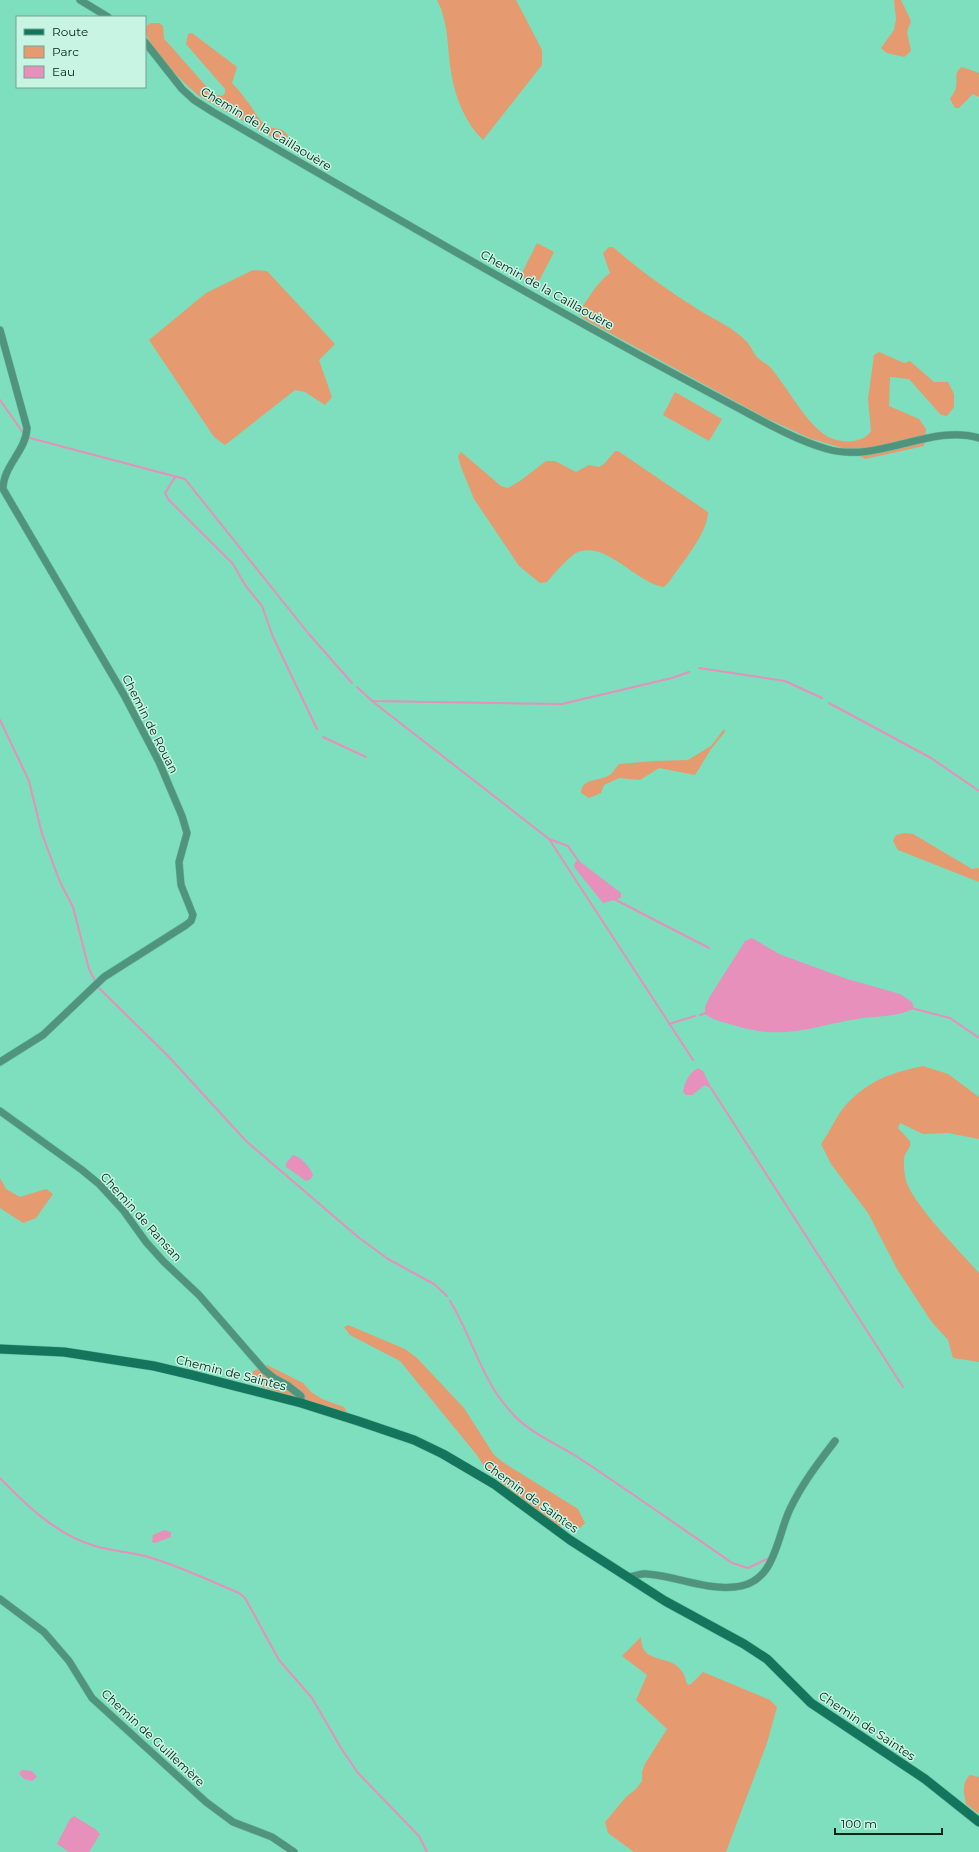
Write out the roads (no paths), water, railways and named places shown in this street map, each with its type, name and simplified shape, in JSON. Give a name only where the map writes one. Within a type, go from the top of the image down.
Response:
[{"type":"street","points":[[80,0],[106,16]]},
{"type":"street","name":"Chemin de la Caillaouère","points":[[146,43],[182,89],[207,108],[410,226],[600,333],[775,428],[808,443],[829,450],[850,454],[869,452],[948,436],[967,434],[979,438]]},
{"type":"street","name":"Chemin de Rouan","points":[[0,330],[27,428],[26,437],[6,473],[3,481],[3,489],[124,695],[159,762],[182,816],[187,833],[179,862],[181,885],[193,915],[191,921],[186,925],[104,977],[43,1035],[0,1062]]},
{"type":"street","name":"Chemin de Ransan","points":[[0,1111],[99,1184],[124,1210],[151,1247],[199,1295],[258,1364],[274,1378],[295,1390],[301,1396],[301,1403]]},
{"type":"street","name":"Chemin de Saintes","points":[[0,1350],[64,1352],[154,1366],[301,1403],[414,1440],[443,1454],[489,1481],[570,1540],[665,1601],[744,1644],[767,1659],[811,1703],[926,1779],[979,1822]]},
{"type":"street","points":[[629,1577],[646,1574],[715,1586],[734,1587],[748,1584],[770,1565],[777,1550],[789,1510],[810,1472],[835,1441]]},
{"type":"street","name":"Chemin de Guillemère","points":[[0,1599],[44,1632],[69,1662],[92,1698],[206,1802],[234,1822],[272,1837],[294,1852]]},
{"type":"water","points":[[579,861],[621,893],[621,898],[603,903],[574,867],[575,862]]},
{"type":"water","points":[[752,938],[779,954],[847,979],[900,994],[912,1002],[914,1008],[894,1015],[857,1019],[810,1029],[782,1032],[751,1030],[711,1018],[705,1014],[705,1007],[709,998],[745,941]]},
{"type":"water","points":[[698,1068],[703,1071],[712,1089],[705,1085],[692,1095],[686,1095],[683,1092],[686,1081],[692,1072]]},
{"type":"water","points":[[293,1155],[302,1160],[312,1172],[313,1175],[311,1179],[306,1181],[286,1167],[286,1163]]},
{"type":"water","points":[[164,1530],[171,1532],[171,1537],[155,1543],[152,1542],[153,1535]]},
{"type":"water","points":[[22,1770],[32,1771],[37,1777],[32,1781],[24,1779],[19,1773]]},
{"type":"water","points":[[74,1816],[95,1829],[100,1834],[89,1852],[69,1852],[57,1844],[70,1819]]},
{"type":"waterway","points":[[0,400],[24,434]]},
{"type":"waterway","points":[[30,438],[185,479],[308,633],[352,683]]},
{"type":"waterway","points":[[175,477],[165,493],[168,499],[233,564],[245,585],[262,606],[273,637],[317,729]]},
{"type":"waterway","points":[[699,668],[785,681],[822,698]]},
{"type":"waterway","points":[[357,687],[372,701],[562,704],[672,678],[689,672]]},
{"type":"waterway","points":[[372,701],[549,839],[693,1060]]},
{"type":"waterway","points":[[829,703],[931,758],[979,791]]},
{"type":"waterway","points":[[0,720],[29,781],[42,834],[60,882],[73,907],[89,969],[95,981]]},
{"type":"waterway","points":[[323,737],[366,757]]},
{"type":"waterway","points":[[549,839],[568,846],[579,862]]},
{"type":"waterway","points":[[614,899],[709,948]]},
{"type":"waterway","points":[[99,988],[169,1057],[246,1141],[358,1237],[388,1259],[434,1284],[447,1296]]},
{"type":"waterway","points":[[911,1008],[950,1018],[979,1038]]},
{"type":"waterway","points":[[700,1015],[706,1013]]},
{"type":"waterway","points":[[669,1024],[695,1016]]},
{"type":"waterway","points":[[711,1088],[903,1387]]},
{"type":"waterway","points":[[450,1301],[492,1386],[500,1399],[525,1425],[542,1437],[576,1456],[732,1563],[748,1568],[769,1558]]},
{"type":"waterway","points":[[0,1478],[32,1509],[68,1535],[95,1546],[140,1555],[166,1563],[239,1593],[245,1598],[279,1660],[312,1698],[341,1748],[358,1773],[419,1836],[427,1852]]}]
